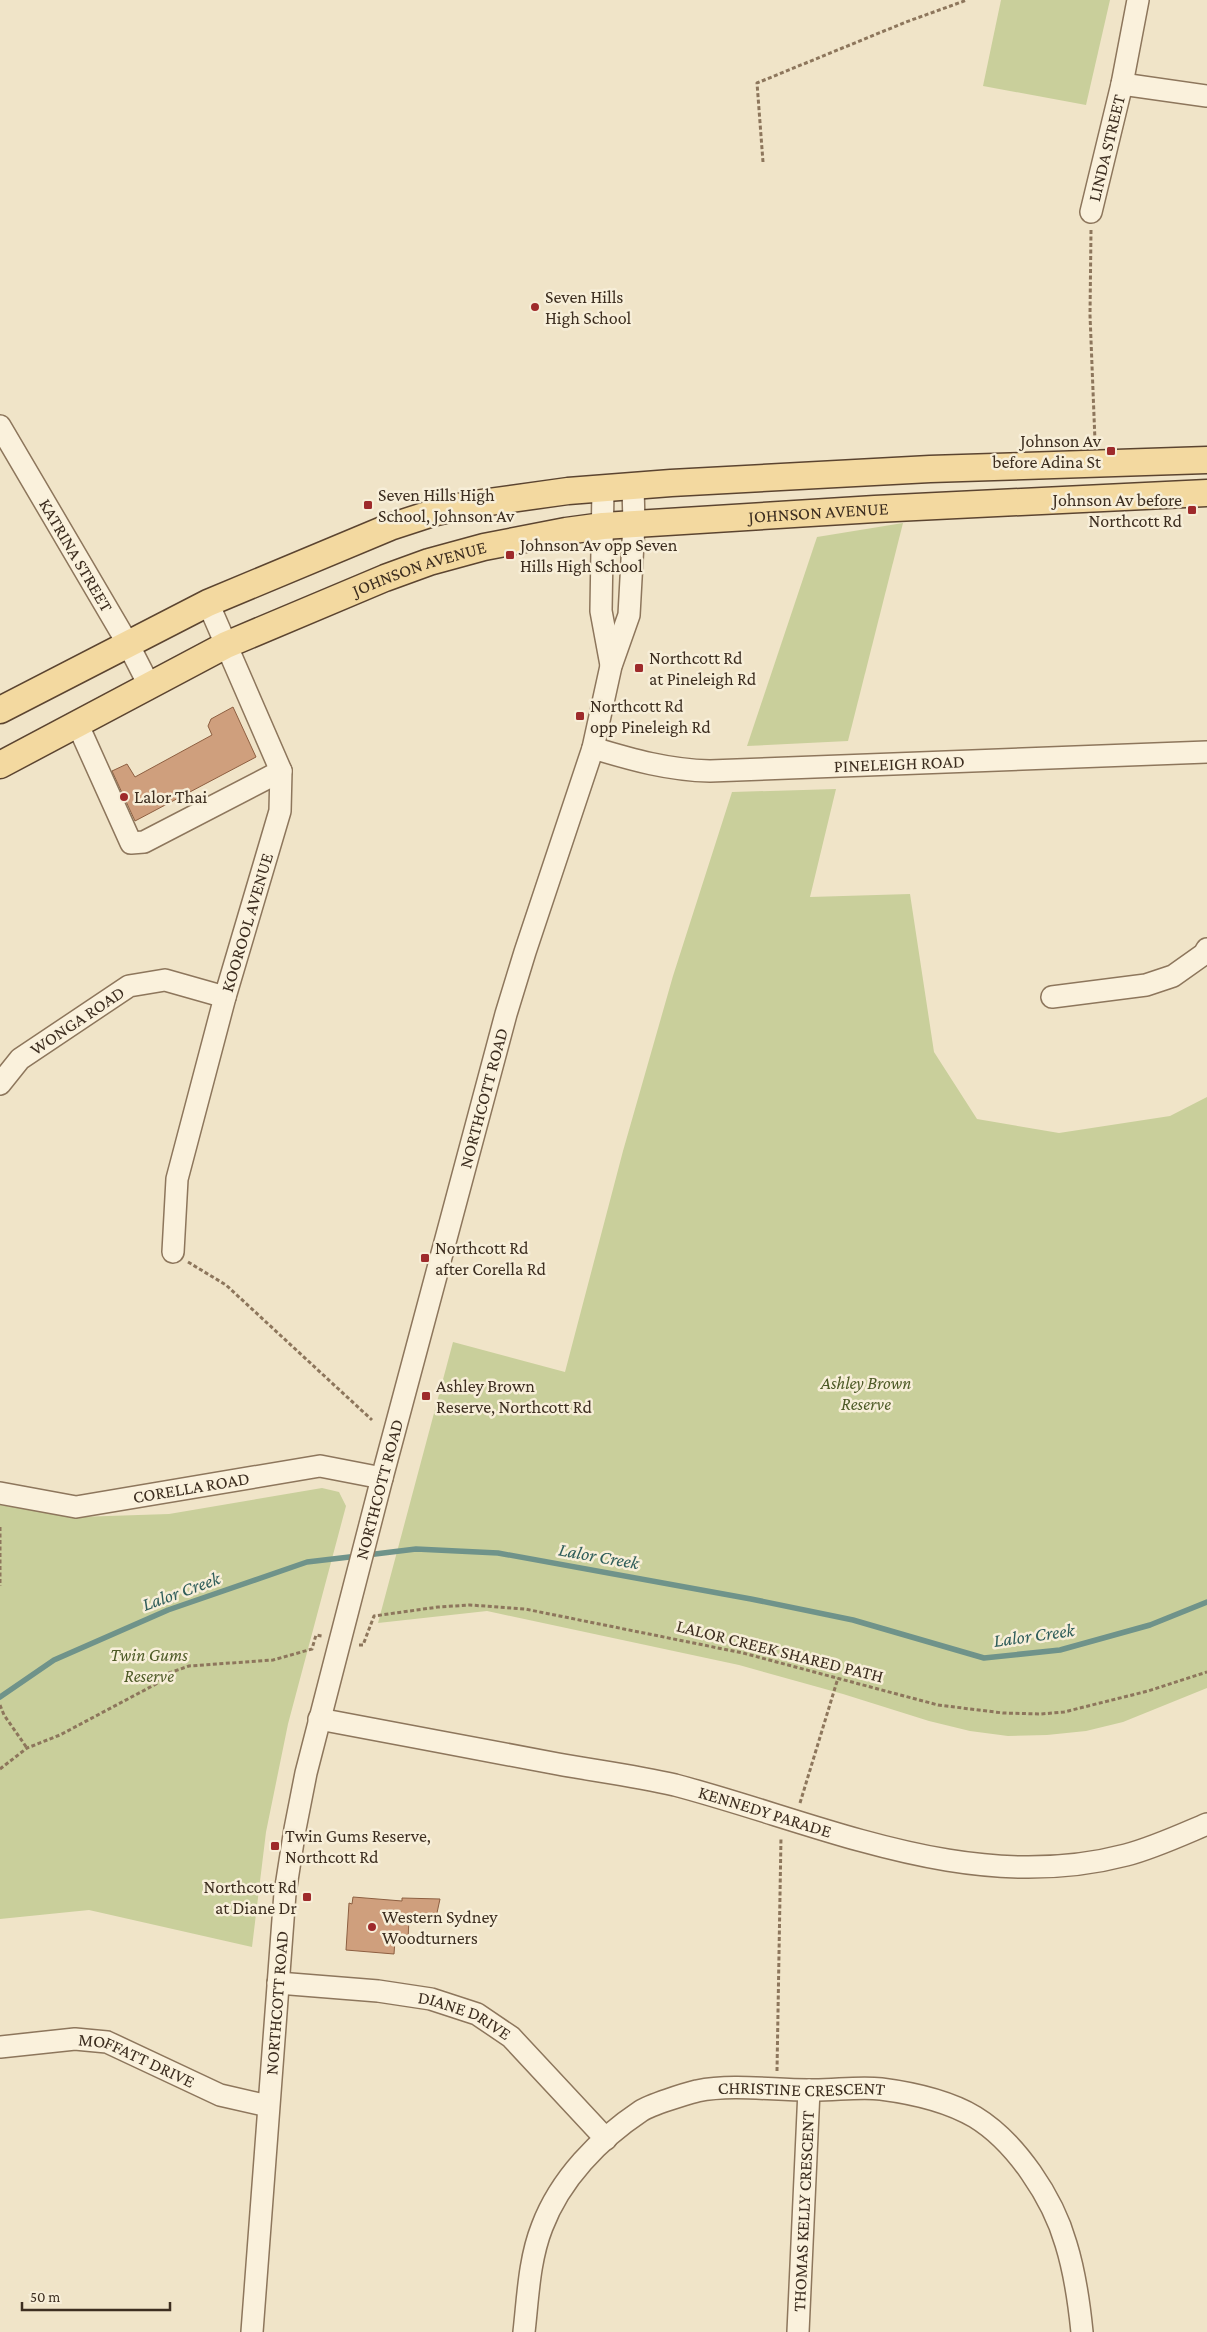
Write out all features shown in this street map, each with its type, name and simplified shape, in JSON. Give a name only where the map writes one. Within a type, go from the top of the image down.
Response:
[{"type":"main road","points":[[0,710],[208,602],[390,527],[433,513],[511,498],[633,486],[930,469],[1207,460]]},
{"type":"main road","name":"JOHNSON AVENUE","points":[[0,765],[226,645],[342,595],[429,562],[484,547],[566,531],[603,526],[1002,502],[1207,494]]},
{"type":"street","name":"LINDA STREET","points":[[1091,212],[1122,84],[1138,0]]},
{"type":"street","points":[[1122,84],[1207,96]]},
{"type":"street","name":"KATRINA STREET","points":[[0,426],[128,644],[150,687]]},
{"type":"street","name":"NORTHCOTT ROAD","points":[[252,2332],[285,1893],[295,1829],[319,1719],[506,1014],[593,748],[611,666],[629,615],[634,524],[633,486]]},
{"type":"street","name":"NORTHCOTT ROAD","points":[[603,489],[601,611],[611,666]]},
{"type":"street","name":"KOOROOL AVENUE","points":[[172,1252],[177,1179],[225,997],[280,811],[281,771],[208,602]]},
{"type":"street","points":[[77,723],[131,843],[144,842],[281,771]]},
{"type":"street","name":"PINELEIGH ROAD","points":[[593,748],[653,765],[680,770],[710,771],[1207,752]]},
{"type":"street","points":[[1052,997],[1100,993],[1146,985],[1173,976],[1204,954],[1207,949]]},
{"type":"street","name":"WONGA ROAD","points":[[0,1084],[20,1059],[129,986],[165,980],[225,997]]},
{"type":"street","name":"CORELLA ROAD","points":[[0,1493],[76,1507],[320,1466],[382,1478]]},
{"type":"street","name":"KENNEDY PARADE","points":[[319,1719],[673,1785],[943,1861],[986,1867],[1027,1868],[1075,1864],[1126,1855],[1207,1824]]},
{"type":"street","name":"DIANE DRIVE","points":[[278,1983],[378,1991],[431,1999],[477,2014],[512,2037],[606,2139]]},
{"type":"street","name":"MOFFATT DRIVE","points":[[0,2047],[75,2039],[107,2042],[220,2095],[268,2106]]},
{"type":"street","name":"CHRISTINE CRESCENT","points":[[524,2332],[530,2272],[541,2228],[559,2191],[574,2171],[606,2139],[642,2110],[697,2091],[745,2088],[809,2090],[880,2089],[917,2096],[950,2106],[975,2117],[1001,2137],[1025,2164],[1048,2202],[1066,2242],[1078,2292],[1082,2332]]},
{"type":"street","name":"THOMAS KELLY CRESCENT","points":[[798,2332],[809,2090]]},
{"type":"path","points":[[763,162],[757,83],[906,22],[967,0]]},
{"type":"path","points":[[1091,212],[1090,315],[1096,444]]},
{"type":"path","points":[[172,1252],[226,1285],[372,1420]]},
{"type":"path","points":[[0,1527],[0,1586]]},
{"type":"path","name":"LALOR CREEK SHARED PATH","points":[[363,1646],[374,1616],[438,1607],[502,1606],[733,1651],[938,1705],[1003,1713],[1041,1714],[1064,1712],[1148,1691],[1207,1672]]},
{"type":"path","points":[[0,1770],[27,1748],[60,1735],[156,1684],[169,1673],[202,1665],[273,1660],[312,1649],[316,1634]]},
{"type":"path","points":[[776,2089],[781,1834],[800,1803],[838,1678]]},
{"type":"path","points":[[0,1705],[4,1715],[27,1748]]},
{"type":"green space","points":[[1001,0],[1110,0],[1086,105],[983,86]]},
{"type":"green space","points":[[903,523],[848,741],[747,746],[817,537]]},
{"type":"green space","name":"Ashley Brown Reserve","points":[[836,789],[810,897],[910,894],[934,1052],[977,1119],[1059,1133],[1170,1116],[1207,1097],[1207,1688],[1123,1722],[1086,1731],[1047,1735],[1008,1736],[970,1731],[929,1721],[843,1694],[739,1665],[487,1611],[378,1623],[453,1342],[565,1372],[623,1151],[673,976],[732,792]]},
{"type":"green space","name":"Twin Gums Reserve","points":[[322,1488],[339,1492],[346,1506],[288,1724],[266,1832],[252,1947],[89,1910],[0,1919],[0,1505],[78,1517],[169,1514]]},
{"type":"building","points":[[233,707],[256,757],[135,821],[112,771],[127,764],[135,777],[212,735],[208,726],[211,719]]},
{"type":"building","name":"Western Sydney Woodturners","points":[[353,1897],[402,1901],[402,1898],[440,1899],[435,1922],[409,1917],[408,1941],[395,1940],[394,1954],[346,1950],[349,1903],[352,1904]]},
{"type":"waterway","name":"Lalor Creek","points":[[367,1555],[416,1549],[498,1553],[751,1599],[853,1620],[984,1658],[1060,1650],[1150,1625],[1207,1602]]},
{"type":"waterway","name":"Lalor Creek","points":[[0,1697],[54,1660],[168,1610],[307,1562],[358,1556]]},
{"type":"place","name":"Seven Hills High School","points":[[535,307]]},
{"type":"place","name":"Johnson Av before Adina St","points":[[1111,451]]},
{"type":"place","name":"Seven Hills High School, Johnson Av","points":[[368,505]]},
{"type":"place","name":"Johnson Av before Northcott Rd","points":[[1192,510]]},
{"type":"place","name":"Johnson Av opp Seven Hills High School","points":[[510,555]]},
{"type":"place","name":"Northcott Rd at Pineleigh Rd","points":[[639,668]]},
{"type":"place","name":"Northcott Rd opp Pineleigh Rd","points":[[580,716]]},
{"type":"place","name":"Lalor Thai","points":[[124,797]]},
{"type":"place","name":"Northcott Rd after Corella Rd","points":[[425,1258]]},
{"type":"place","name":"Ashley Brown Reserve, Northcott Rd","points":[[426,1396]]},
{"type":"place","name":"Twin Gums Reserve, Northcott Rd","points":[[275,1846]]},
{"type":"place","name":"Northcott Rd at Diane Dr","points":[[307,1897]]},
{"type":"place","name":"Western Sydney Woodturners","points":[[372,1927]]}]
